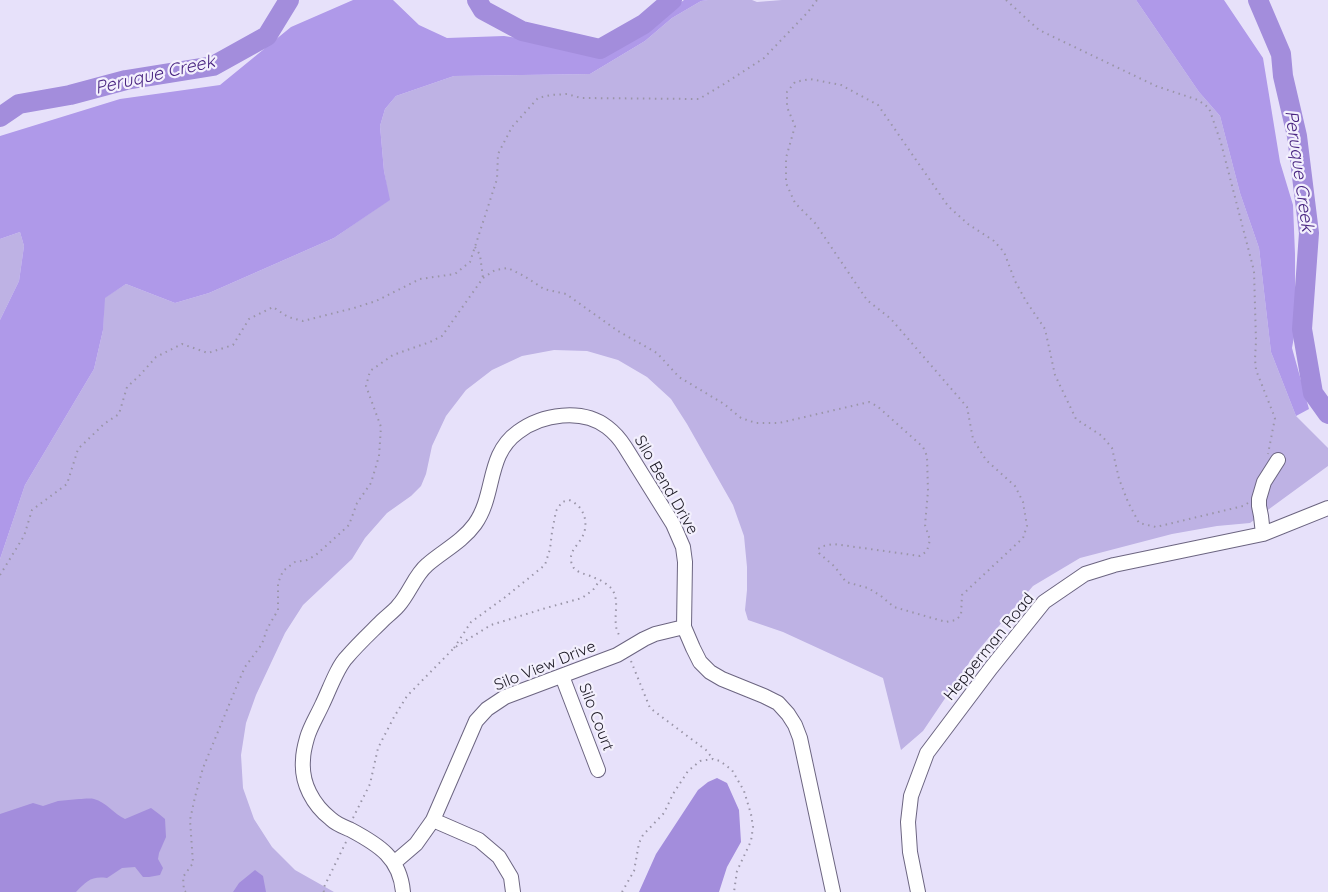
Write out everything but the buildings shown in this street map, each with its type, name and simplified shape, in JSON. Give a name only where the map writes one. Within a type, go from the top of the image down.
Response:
[{"type":"street","name":"Silo Bend Drive","points":[[395,862],[373,842],[332,820],[314,801],[304,780],[303,761],[307,737],[344,659],[363,638],[399,606],[425,566],[464,537],[476,523],[488,498],[496,458],[506,443],[517,432],[543,419],[572,415],[590,418],[605,425],[617,435],[673,524],[683,548],[684,627],[700,662],[722,679],[778,703],[795,725],[800,738],[833,892]]},
{"type":"street","points":[[1263,534],[1258,506],[1272,461]]},
{"type":"street","name":"Hepperman Road","points":[[918,892],[910,852],[908,822],[911,796],[927,753],[1044,602],[1085,574],[1114,565],[1263,534],[1328,508]]},
{"type":"street","name":"Silo View Drive","points":[[395,862],[416,844],[433,820],[476,721],[487,709],[505,698],[617,655],[655,634],[684,627]]},
{"type":"street","name":"Silo Court","points":[[562,676],[598,770]]},
{"type":"street","points":[[433,820],[479,840],[499,857],[512,877],[513,892]]},
{"type":"street","points":[[395,862],[403,892]]},
{"type":"path","points":[[0,575],[24,536],[32,510],[66,484],[78,449],[104,424],[119,414],[127,387],[156,357],[182,344],[208,352],[233,345],[249,319],[273,307],[288,317],[303,321],[376,301],[420,279],[455,274],[470,262],[497,179],[498,154],[512,127],[538,98],[567,94],[581,98],[699,99],[764,58],[817,0]]},
{"type":"path","points":[[1006,0],[1039,30],[1156,86],[1198,100],[1209,108],[1221,143],[1254,271],[1256,370],[1275,418],[1272,461]]},
{"type":"path","points":[[186,892],[183,877],[193,863],[190,820],[203,768],[245,667],[262,644],[267,629],[278,610],[278,583],[283,571],[295,562],[307,560],[316,555],[349,525],[357,503],[371,483],[379,456],[381,427],[366,386],[369,371],[393,356],[441,336],[483,278],[495,270],[508,268],[544,289],[566,294],[618,331],[657,353],[679,377],[724,404],[741,418],[756,423],[778,423],[869,402],[877,406],[923,447],[927,456],[928,491],[925,525],[930,540],[927,551],[920,556],[834,544],[818,549],[819,553],[835,567],[846,582],[868,588],[894,607],[946,622],[956,620],[961,615],[962,595],[1023,538],[1027,526],[1023,502],[1015,486],[987,460],[973,439],[967,407],[891,319],[867,300],[815,223],[795,203],[786,183],[786,158],[795,126],[787,107],[787,92],[795,82],[810,79],[841,85],[878,105],[948,206],[968,224],[994,241],[1004,252],[1015,281],[1045,329],[1055,375],[1076,419],[1102,436],[1112,448],[1119,479],[1139,523],[1156,527],[1243,506],[1250,502]]},
{"type":"path","points":[[475,247],[480,255],[483,278]]},
{"type":"path","points":[[350,823],[370,784],[378,748],[407,696],[454,648],[471,622],[545,565],[555,516],[562,502],[569,500],[577,504],[584,515],[585,528],[572,553],[572,567],[600,580],[614,592],[615,624],[623,644]]},
{"type":"path","points":[[454,648],[491,626],[582,598],[593,590],[600,580]]},
{"type":"path","points":[[629,657],[650,708],[706,750],[713,759]]},
{"type":"path","points":[[622,892],[634,871],[639,843],[643,835],[664,813],[673,794],[693,765],[700,761],[713,759],[726,764],[739,782],[747,800],[753,827],[751,842],[737,871],[734,892]]},
{"type":"path","points":[[324,892],[325,885],[348,836]]},
{"type":"shaded area","points":[[353,0],[393,0],[419,25],[447,38],[504,36],[572,46],[598,58],[636,36],[684,0],[708,0],[701,1],[672,18],[645,41],[590,74],[454,76],[396,96],[385,109],[380,126],[384,171],[390,200],[334,238],[209,293],[175,303],[126,284],[105,298],[103,330],[94,369],[25,485],[0,559],[0,320],[19,281],[24,246],[20,232],[0,239],[0,136],[120,99],[220,85],[291,27]]},
{"type":"shaded area","points":[[782,0],[1136,0],[1199,92],[1220,116],[1240,193],[1259,248],[1271,352],[1296,416],[1328,448],[1328,466],[1250,523],[1172,534],[1080,558],[1033,586],[975,654],[923,731],[901,750],[883,678],[783,632],[748,620],[745,610],[747,567],[744,536],[733,505],[671,399],[647,377],[618,360],[587,351],[554,350],[522,356],[492,370],[466,390],[446,416],[432,446],[421,486],[387,513],[365,538],[352,559],[303,605],[285,633],[256,695],[246,723],[241,755],[243,788],[254,819],[272,847],[295,870],[334,892],[0,892],[0,559],[25,485],[94,369],[103,330],[104,298],[126,284],[175,303],[209,293],[334,238],[389,200],[380,126],[385,109],[396,96],[454,76],[590,74],[645,41],[672,18],[701,1],[757,2]]},
{"type":"shaded area","points":[[1136,0],[1224,0],[1263,58],[1280,162],[1293,205],[1295,331],[1292,348],[1309,409],[1296,416],[1271,352],[1259,248],[1240,193],[1220,116],[1199,92]]},
{"type":"shaded area","points":[[20,232],[24,246],[19,281],[0,320],[0,239]]},
{"type":"shaded area","points":[[717,778],[727,783],[739,810],[741,842],[727,867],[719,892],[639,892],[656,854],[698,790]]},
{"type":"shaded area","points":[[79,799],[98,801],[125,819],[151,808],[165,819],[166,837],[158,859],[163,868],[160,875],[143,877],[135,867],[122,868],[107,878],[90,880],[76,892],[0,892],[0,814],[33,803],[43,806],[58,801]]},
{"type":"shaded area","points":[[255,870],[263,876],[266,892],[233,892],[239,883]]},
{"type":"waterway","name":"Peruque Creek","points":[[0,117],[19,104],[70,95],[126,80],[213,66],[267,36],[289,0]]},
{"type":"waterway","name":"Peruque Creek","points":[[477,0],[483,10],[522,31],[600,49],[644,24],[672,0]]},
{"type":"waterway","name":"Peruque Creek","points":[[1258,0],[1281,54],[1283,76],[1297,136],[1309,233],[1302,329],[1313,393],[1328,414]]}]
